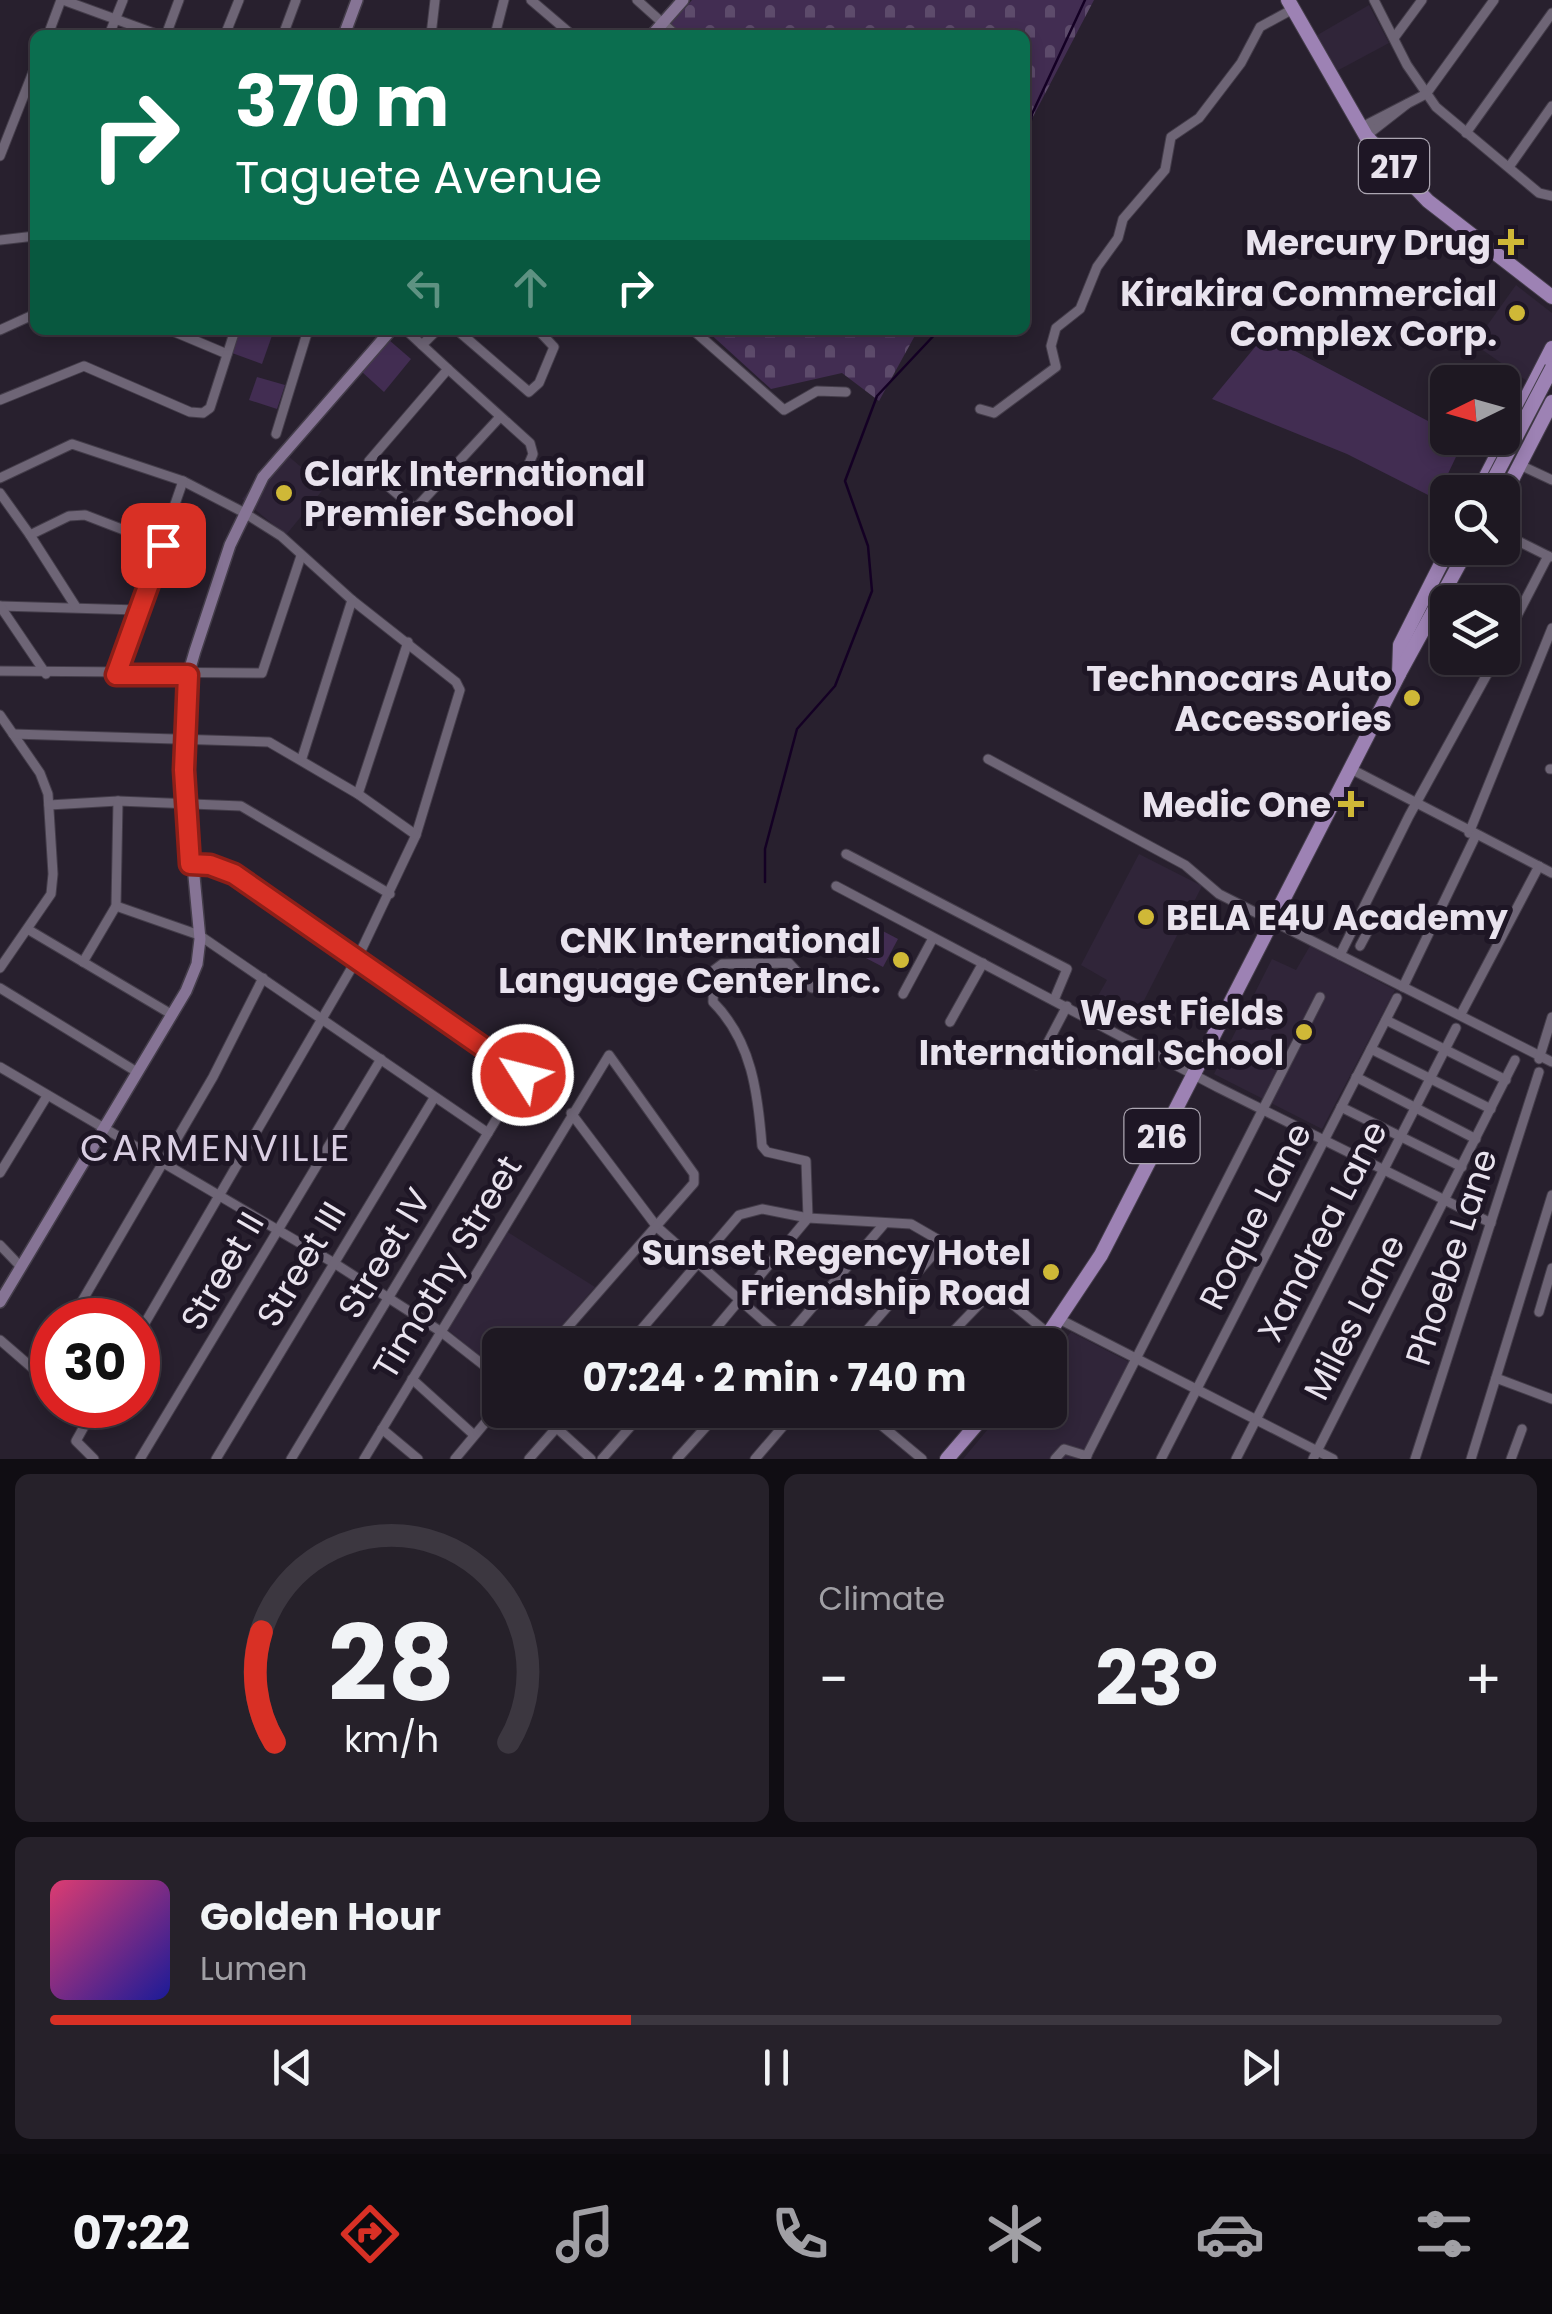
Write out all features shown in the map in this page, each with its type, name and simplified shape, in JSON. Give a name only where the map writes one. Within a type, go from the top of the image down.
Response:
[{"type":"main road","name":"217","points":[[1290,5],[1370,127],[1428,201],[1552,296]]},
{"type":"main road","points":[[1496,475],[1549,368],[1552,348]]},
{"type":"main road","points":[[1487,475],[1549,368]]},
{"type":"main road","points":[[1506,475],[1552,386]]},
{"type":"main road","points":[[1515,475],[1552,402]]},
{"type":"main road","points":[[1495,459],[1507,472],[1519,467]]},
{"type":"main road","name":"216","points":[[1398,674],[1400,646],[1440,565]]},
{"type":"main road","points":[[1413,645],[1450,565]]},
{"type":"main road","points":[[1398,674],[1458,565]]},
{"type":"main road","name":"216","points":[[1055,1328],[1101,1255],[1398,674],[1420,655],[1430,636]]},
{"type":"main road","points":[[947,1459],[974,1428]]},
{"type":"street","points":[[50,30],[62,0],[146,30]]},
{"type":"street","points":[[111,30],[122,0]]},
{"type":"street","points":[[165,30],[180,0]]},
{"type":"street","points":[[227,30],[238,0]]},
{"type":"street","points":[[285,30],[296,0]]},
{"type":"street","points":[[346,30],[358,0]]},
{"type":"street","points":[[431,30],[435,0]]},
{"type":"street","points":[[496,30],[504,0]]},
{"type":"street","points":[[531,0],[566,30]]},
{"type":"street","points":[[638,0],[671,30]]},
{"type":"street","points":[[657,30],[683,0]]},
{"type":"street","points":[[1374,0],[1426,94],[1508,168],[1549,196]]},
{"type":"street","points":[[1394,38],[1422,0]]},
{"type":"street","points":[[1370,127],[1426,94],[1494,0]]},
{"type":"street","points":[[980,409],[994,413],[1056,366],[1050,346],[1056,328],[1080,309],[1097,266],[1118,238],[1123,218],[1165,170],[1171,136],[1199,118],[1241,63],[1260,28],[1290,5]]},
{"type":"street","points":[[1466,133],[1552,13]]},
{"type":"street","points":[[0,156],[30,80]]},
{"type":"street","points":[[1508,168],[1552,106]]},
{"type":"street","points":[[0,240],[30,236]]},
{"type":"street","points":[[0,330],[30,316]]},
{"type":"street","points":[[182,335],[227,354]]},
{"type":"street","points":[[0,400],[84,366],[195,413],[210,408],[233,335]]},
{"type":"street","points":[[276,434],[306,335]]},
{"type":"street","points":[[0,1302],[192,980],[199,935],[186,806],[188,675],[244,512],[264,477],[387,335]]},
{"type":"street","points":[[411,335],[533,447],[525,473]]},
{"type":"street","points":[[422,345],[431,335]]},
{"type":"street","points":[[463,335],[529,392],[539,383],[554,347],[543,335]]},
{"type":"street","points":[[699,335],[784,410],[810,392],[846,392]]},
{"type":"street","points":[[448,369],[367,464],[370,472],[407,507],[418,506],[500,416]]},
{"type":"street","points":[[0,478],[72,444],[182,482],[244,512],[281,536],[352,600],[456,682],[460,690],[416,835],[390,894],[325,1017],[160,1299]]},
{"type":"street","points":[[1519,467],[1552,480]]},
{"type":"street","points":[[116,675],[182,482]]},
{"type":"street","points":[[0,492],[76,607]]},
{"type":"street","points":[[30,535],[69,516],[85,515],[163,545]]},
{"type":"street","points":[[1520,542],[1550,558],[1520,612]]},
{"type":"street","points":[[0,671],[116,675],[262,673],[301,556]]},
{"type":"street","points":[[302,758],[352,600]]},
{"type":"street","points":[[0,606],[138,610]]},
{"type":"street","points":[[0,606],[46,674]]},
{"type":"street","points":[[1403,986],[1473,834],[1552,628]]},
{"type":"street","points":[[358,794],[408,642]]},
{"type":"street","points":[[1340,956],[1416,803],[1487,675]]},
{"type":"street","points":[[0,715],[40,773],[49,805],[53,886],[29,930],[0,968]]},
{"type":"street","points":[[13,734],[184,741],[246,738],[269,742],[302,758],[416,835]]},
{"type":"street","points":[[988,760],[1185,865],[1214,891],[1461,1014],[1538,1059],[1552,1062]]},
{"type":"street","points":[[1350,769],[1552,873]]},
{"type":"street","points":[[49,805],[118,801],[253,810],[390,894]]},
{"type":"street","points":[[84,962],[116,906],[118,801]]},
{"type":"street","points":[[846,854],[1067,969],[1054,1000]]},
{"type":"street","points":[[190,864],[223,868],[358,957]]},
{"type":"street","points":[[1461,1014],[1539,866]]},
{"type":"street","points":[[836,886],[1193,1075],[1491,1223]]},
{"type":"street","points":[[116,906],[199,935],[325,1017],[488,1133]]},
{"type":"street","points":[[1354,962],[1376,916],[1364,907]]},
{"type":"street","points":[[29,930],[172,1014]]},
{"type":"street","points":[[903,994],[933,938]]},
{"type":"street","points":[[1349,939],[1360,946]]},
{"type":"street","name":"Street IV","points":[[291,1459],[523,1075],[358,957]]},
{"type":"street","points":[[717,1328],[808,1218],[809,1166],[762,1146],[755,1072],[712,994],[718,966],[789,963],[812,988]]},
{"type":"street","points":[[950,1022],[983,963]]},
{"type":"street","points":[[84,1298],[163,1164],[263,978]]},
{"type":"street","points":[[0,988],[137,1072]]},
{"type":"street","points":[[1055,1459],[1064,1449],[1086,1457],[1320,997]]},
{"type":"street","name":"Roque Lane","points":[[1162,1459],[1398,998]]},
{"type":"street","points":[[1036,1066],[1066,1006]]},
{"type":"street","points":[[1538,1059],[1552,1017]]},
{"type":"street","points":[[1386,1020],[1506,1080]]},
{"type":"street","name":"Xandrea Lane","points":[[1236,1459],[1456,1028]]},
{"type":"street","points":[[1371,1049],[1491,1109]]},
{"type":"street","name":"Timothy Street","points":[[364,1459],[571,1113],[610,1055],[694,1174],[694,1183],[657,1227]]},
{"type":"street","name":"Street II","points":[[140,1459],[381,1059]]},
{"type":"street","name":"Miles Lane","points":[[1315,1455],[1515,1060]]},
{"type":"street","points":[[0,1067],[334,1263],[440,1330],[482,1364]]},
{"type":"street","name":"Phoebe Lane","points":[[1416,1459],[1539,1072]]},
{"type":"street","points":[[1356,1077],[1476,1139]]},
{"type":"street","points":[[0,1173],[47,1096]]},
{"type":"street","name":"Street III","points":[[216,1459],[434,1098]]},
{"type":"street","points":[[1340,1107],[1462,1167]]},
{"type":"street","points":[[571,1113],[657,1227],[769,1328]]},
{"type":"street","points":[[1470,1459],[1552,1195]]},
{"type":"street","points":[[643,1328],[748,1210],[911,1224],[937,1239],[940,1244],[931,1257],[869,1328]]},
{"type":"street","points":[[798,1328],[885,1223]]},
{"type":"street","points":[[567,1328],[657,1227]]},
{"type":"street","points":[[0,1244],[22,1268]]},
{"type":"street","points":[[1539,1312],[1552,1268]]},
{"type":"street","points":[[956,1328],[994,1289],[1033,1328]]},
{"type":"street","points":[[1061,1320],[1256,1420],[1315,1455],[1334,1459]]},
{"type":"street","points":[[0,1340],[30,1366]]},
{"type":"street","points":[[412,1378],[474,1436]]},
{"type":"street","points":[[1496,1378],[1552,1399]]},
{"type":"street","points":[[455,1459],[482,1426]]},
{"type":"street","points":[[83,1428],[77,1438],[78,1446],[94,1459]]},
{"type":"street","points":[[528,1459],[555,1428]]},
{"type":"street","points":[[557,1428],[591,1459]]},
{"type":"street","points":[[602,1459],[629,1428]]},
{"type":"street","points":[[677,1459],[705,1428]]},
{"type":"street","points":[[755,1459],[782,1428]]},
{"type":"street","points":[[885,1428],[922,1459]]},
{"type":"street","points":[[382,1429],[418,1459]]},
{"type":"street","points":[[1512,1459],[1522,1429]]},
{"type":"shaded area","points":[[1369,5],[1389,43],[1333,73],[1314,37]]},
{"type":"shaded area","points":[[1516,285],[1552,313],[1552,340],[1530,383],[1520,376],[1520,365],[1504,365],[1474,344]]},
{"type":"shaded area","name":"Clark International Premier School","points":[[281,450],[325,487],[286,535],[242,499]]},
{"type":"shaded area","name":"BELA E4U Academy","points":[[1139,854],[1202,886],[1128,1032],[1090,1010],[1107,980],[1081,965]]},
{"type":"shaded area","name":"West Fields International School","points":[[1310,946],[1395,990],[1322,1129],[1214,1074],[1272,959],[1296,970]]},
{"type":"shaded area","points":[[506,1231],[595,1287],[560,1328],[482,1328],[482,1358],[447,1329]]},
{"type":"shaded area","points":[[1071,1332],[1133,1364],[1086,1459],[963,1459],[989,1428],[1067,1428],[1067,1337]]},
{"type":"green space","points":[[692,0],[1094,0],[1030,122],[1030,30],[674,30],[669,26]]},
{"type":"green space","points":[[238,335],[272,335],[262,364],[232,353]]},
{"type":"green space","points":[[712,335],[915,335],[879,401],[842,373],[771,389]]},
{"type":"green space","points":[[1265,335],[1430,422],[1430,455],[1457,455],[1447,475],[1430,475],[1430,496],[1347,454],[1212,399]]},
{"type":"green space","points":[[389,340],[411,359],[384,392],[362,372]]},
{"type":"green space","points":[[257,377],[285,385],[277,409],[249,400]]},
{"type":"green space","points":[[879,929],[898,939],[883,967],[864,957]]},
{"type":"waterway","points":[[1030,125],[1085,0]]},
{"type":"waterway","points":[[765,882],[765,849],[797,729],[835,686],[872,591],[868,546],[845,481],[877,396],[934,335]]},
{"type":"place","name":"Mercury Drug","points":[[1511,242]]},
{"type":"place","name":"Kirakira Commercial Complex Corp.","points":[[1517,313]]},
{"type":"place","name":"Clark International Premier School","points":[[284,493]]},
{"type":"place","name":"Technocars Auto Accessories","points":[[1412,698]]},
{"type":"place","name":"Medic One","points":[[1351,804]]},
{"type":"place","name":"BELA E4U Academy","points":[[1146,917]]},
{"type":"place","name":"CNK International Language Center Inc.","points":[[901,960]]},
{"type":"place","name":"West Fields International School","points":[[1304,1032]]},
{"type":"place","name":"Sunset Regency Hotel Friendship Road","points":[[1051,1272]]},
{"type":"district","name":"CARMENVILLE","points":[[216,1147]]},
{"type":"route","points":[[163,545],[116,675],[188,675],[184,770],[190,864],[210,865],[234,874],[523,1075]]}]
